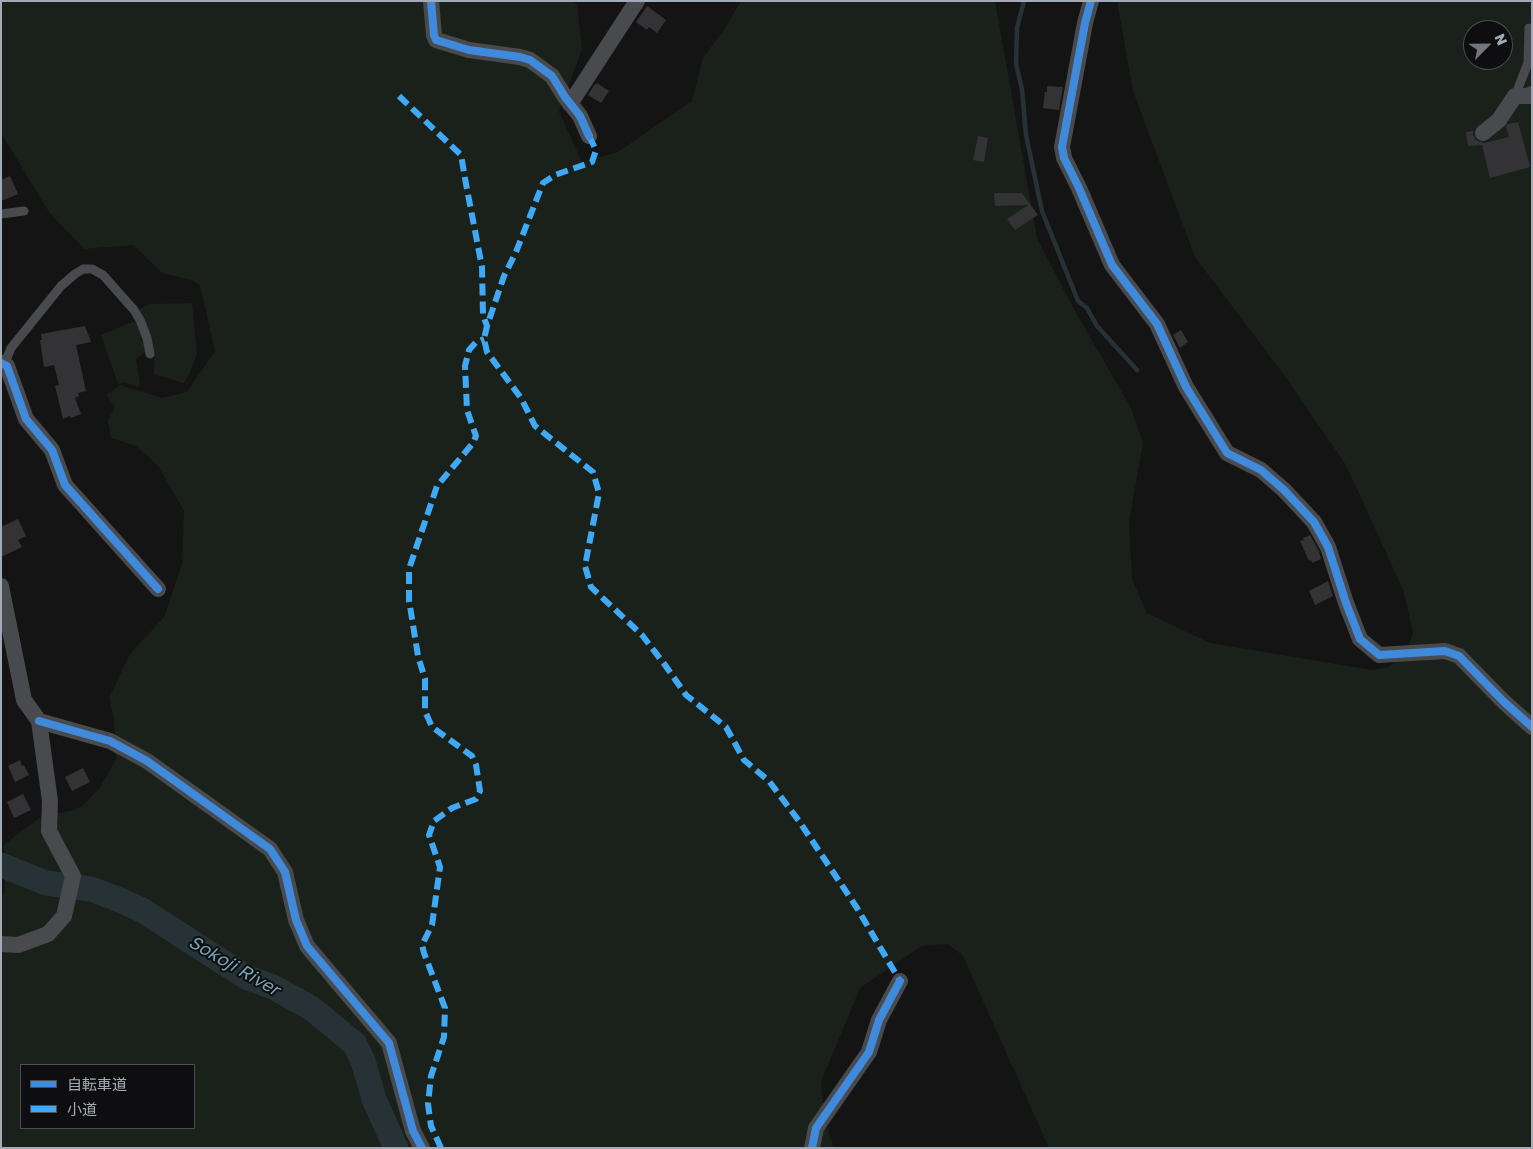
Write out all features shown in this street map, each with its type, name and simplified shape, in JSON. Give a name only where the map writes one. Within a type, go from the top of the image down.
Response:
[{"type":"street","points":[[431,1],[436,40],[469,50],[530,60],[552,76],[580,116],[589,136]]},
{"type":"street","points":[[570,104],[637,1]]},
{"type":"street","points":[[1091,1],[1085,23],[1062,148],[1064,158],[1080,188],[1112,265],[1157,324],[1186,387],[1227,453],[1261,470],[1284,490],[1314,522],[1328,547],[1360,639],[1379,655],[1445,651],[1459,656],[1503,701],[1532,727]]},
{"type":"street","points":[[1483,133],[1499,120],[1515,96],[1528,96],[1532,94]]},
{"type":"street","points":[[3,364],[7,366],[26,419],[52,450],[65,485],[158,589]]},
{"type":"street","points":[[1,586],[24,700],[39,721],[50,801],[49,831],[72,876],[64,916],[48,934],[18,945],[1,944]]},
{"type":"street","points":[[39,721],[110,741],[147,761],[270,849],[285,872],[296,920],[307,946],[389,1043],[413,1131],[422,1148]]},
{"type":"street","points":[[812,1148],[816,1128],[869,1052],[879,1020],[900,981]]},
{"type":"lane","points":[[1515,96],[1528,64],[1529,28]]},
{"type":"lane","points":[[1,214],[24,211]]},
{"type":"lane","points":[[3,364],[11,348],[61,286],[75,274],[83,270],[92,269],[103,275],[134,310],[147,338],[150,354]]},
{"type":"shaded area","points":[[1,1],[571,1],[577,4],[582,49],[559,112],[582,162],[618,152],[692,101],[703,58],[725,28],[741,1],[995,1],[1037,238],[1071,304],[1131,408],[1143,443],[1129,522],[1132,579],[1147,613],[1210,643],[1371,670],[1388,667],[1405,655],[1413,633],[1404,592],[1346,465],[1284,375],[1195,257],[1133,91],[1117,1],[1532,1],[1532,1148],[1049,1148],[963,956],[948,944],[922,946],[860,988],[821,1082],[825,1121],[834,1148],[1,1148],[1,896],[5,891],[4,845],[43,815],[71,811],[82,806],[99,789],[116,759],[114,718],[109,698],[130,654],[164,617],[182,564],[184,511],[158,466],[136,446],[111,438],[108,421],[115,406],[106,395],[120,385],[162,398],[187,392],[215,351],[200,285],[191,280],[162,273],[133,245],[84,249],[49,212],[1,133]]},
{"type":"shaded area","points":[[192,303],[197,354],[189,375],[183,383],[154,374],[154,354],[138,310],[149,304]]},
{"type":"shaded area","points":[[137,320],[142,331],[145,350],[136,359],[140,384],[138,387],[124,382],[118,384],[101,335]]},
{"type":"building","points":[[647,6],[666,20],[657,33],[649,27],[647,30],[636,22]]},
{"type":"building","points":[[597,83],[609,91],[601,103],[588,95]]},
{"type":"building","points":[[1047,86],[1063,87],[1059,110],[1043,108]]},
{"type":"building","points":[[1518,122],[1530,167],[1490,178],[1482,145],[1468,146],[1466,132],[1473,131],[1476,140],[1485,143],[1509,137],[1506,126]]},
{"type":"building","points":[[978,136],[988,138],[984,162],[973,160]]},
{"type":"building","points":[[10,176],[18,194],[1,201],[1,180]]},
{"type":"building","points":[[994,193],[1022,193],[1038,215],[1015,230],[1007,219],[1028,205],[995,206]]},
{"type":"building","points":[[85,326],[91,342],[76,345],[86,391],[78,393],[79,396],[75,398],[81,414],[63,419],[55,386],[59,385],[54,365],[44,367],[40,340],[42,340],[41,334]]},
{"type":"building","points":[[1181,330],[1188,342],[1180,348],[1173,335]]},
{"type":"building","points":[[18,519],[26,536],[18,540],[22,547],[1,557],[1,527]]},
{"type":"building","points":[[1310,535],[1319,551],[1321,559],[1312,563],[1311,560],[1309,561],[1300,541]]},
{"type":"building","points":[[1328,581],[1333,596],[1315,605],[1309,591]]},
{"type":"building","points":[[20,760],[29,775],[15,782],[8,766]]},
{"type":"building","points":[[83,768],[90,782],[72,791],[65,777]]},
{"type":"building","points":[[23,794],[31,810],[14,818],[7,802]]},
{"type":"waterway","points":[[1024,1],[1017,28],[1016,64],[1022,89],[1026,135],[1042,211],[1078,301],[1087,308],[1097,326],[1137,370]]},
{"type":"waterway","name":"Sokoji River","points":[[1,865],[46,883],[91,889],[142,910],[246,977],[273,987],[311,1008],[355,1044],[363,1061],[374,1099],[396,1148]]},
{"type":"marked path","points":[[399,96],[461,155],[482,267],[483,315],[487,326]]},
{"type":"marked path","points":[[589,136],[596,150],[592,162],[555,175],[543,183],[516,252],[504,276],[487,326],[484,339],[487,352],[521,398],[535,426],[593,472],[599,493],[585,566],[591,587],[642,635],[686,695],[726,727],[744,760],[769,781],[799,821],[857,908],[900,981]]},
{"type":"marked path","points":[[441,1148],[431,1126],[428,1104],[431,1076],[444,1037],[445,1008],[422,945],[432,925],[440,867],[429,835],[434,821],[452,808],[476,799],[480,791],[476,765],[472,756],[432,727],[425,711],[425,679],[418,656],[409,600],[409,569],[437,486],[473,443],[476,436],[467,410],[465,366],[469,350],[476,342],[484,339]]},
{"type":"cycle path","points":[[431,1],[436,40],[469,50],[530,60],[552,76],[580,116],[589,136]]},
{"type":"cycle path","points":[[1091,1],[1085,23],[1062,147],[1064,158],[1112,265],[1157,324],[1186,387],[1227,453],[1261,470],[1284,490],[1314,522],[1328,547],[1360,639],[1379,655],[1445,651],[1459,656],[1503,701],[1532,727]]},
{"type":"cycle path","points":[[1,363],[7,366],[26,419],[52,450],[65,485],[158,589]]},
{"type":"cycle path","points":[[39,721],[110,741],[147,761],[270,849],[285,872],[296,920],[307,946],[389,1043],[413,1131],[422,1148]]},
{"type":"cycle path","points":[[812,1148],[816,1128],[869,1052],[879,1020],[900,981]]}]
